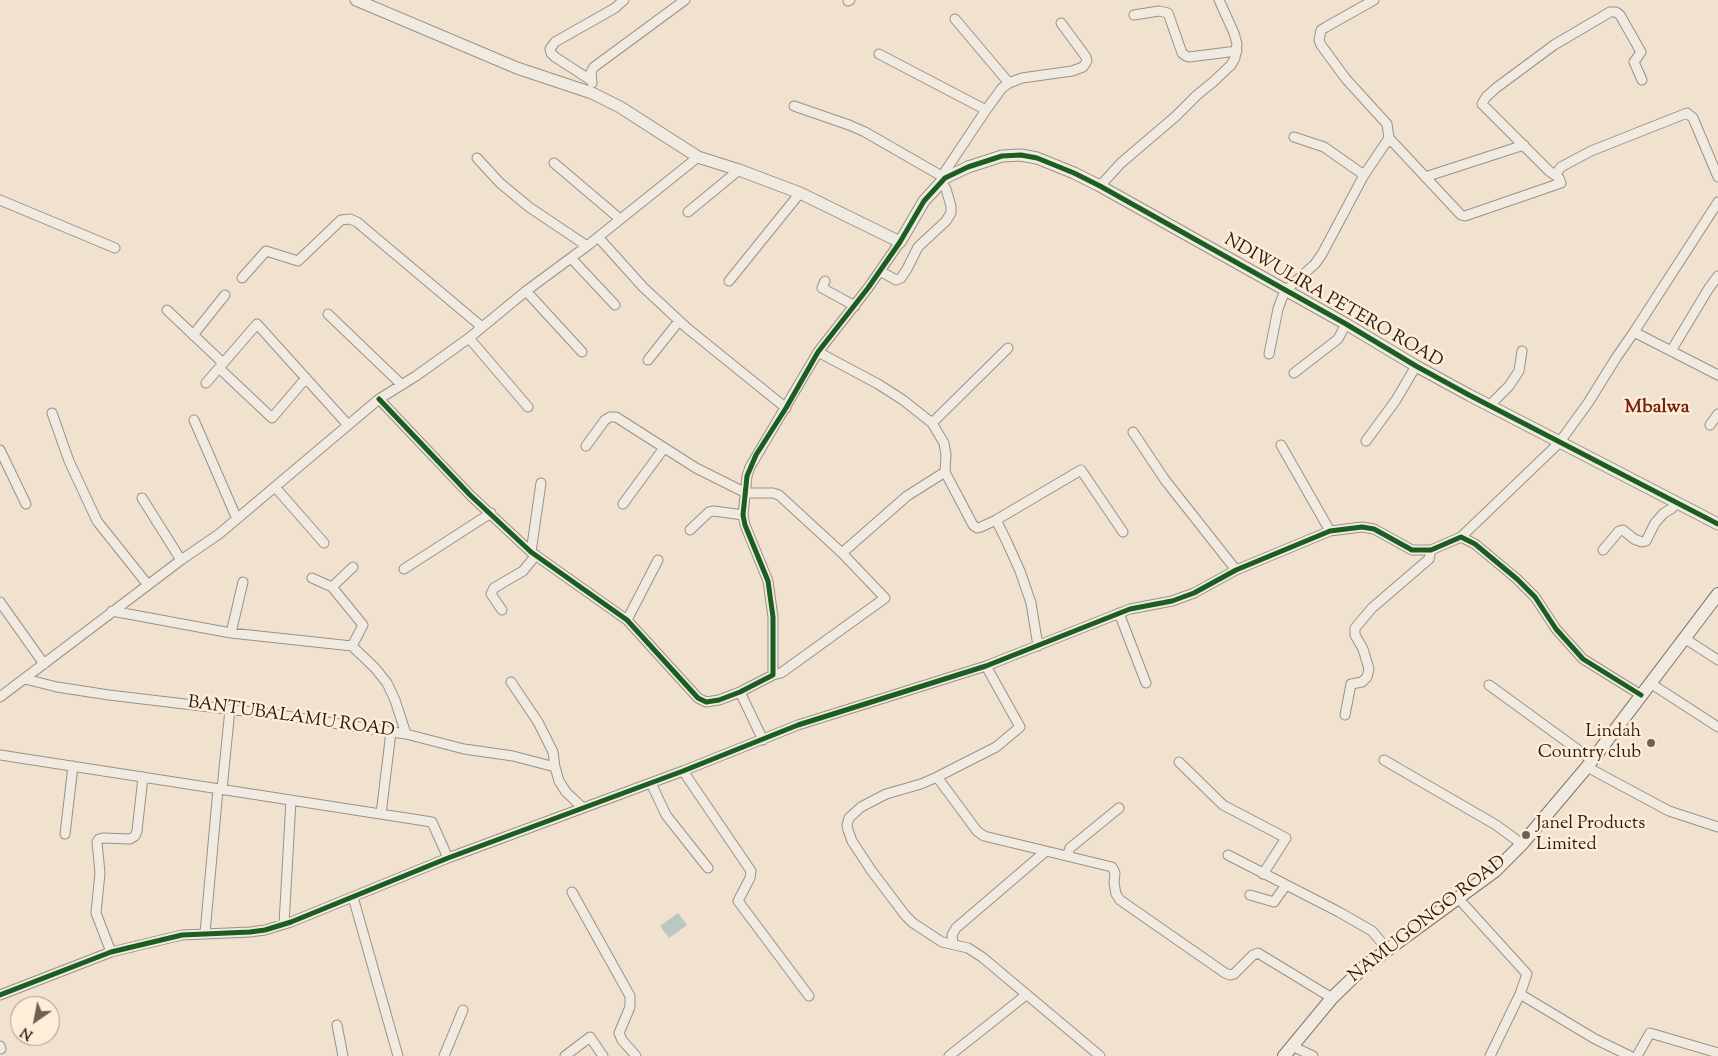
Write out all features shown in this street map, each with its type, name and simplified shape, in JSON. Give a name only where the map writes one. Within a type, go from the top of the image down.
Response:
[{"type":"main road","name":"NAMUGONGO ROAD","points":[[1288,1051],[1332,998],[1364,967],[1495,871],[1522,844],[1589,763],[1718,594]]},
{"type":"street","points":[[356,0],[517,68],[592,93],[620,108],[698,157],[739,170],[800,194],[900,242],[855,306],[818,352],[750,467],[747,476],[743,514],[745,525],[768,581],[773,617],[773,674]]},
{"type":"street","points":[[592,81],[551,53],[550,49],[555,42],[615,8],[624,0]]},
{"type":"street","points":[[592,93],[591,72],[594,67],[685,0]]},
{"type":"street","points":[[1100,186],[1121,163],[1227,70],[1235,58],[1237,44],[1234,33],[1219,0]]},
{"type":"street","points":[[1374,0],[1321,30],[1319,40],[1321,45],[1346,79],[1387,124],[1389,138],[1461,215],[1465,216],[1561,183],[1482,104],[1496,88],[1554,46],[1610,12],[1616,12],[1620,15],[1641,52],[1634,62],[1642,80]]},
{"type":"street","points":[[1134,15],[1159,11],[1168,13],[1182,53],[1186,56],[1237,51]]},
{"type":"street","points":[[955,19],[1009,83]]},
{"type":"street","points":[[943,179],[1002,88],[1022,78],[1072,71],[1083,67],[1087,61],[1086,57],[1061,23]]},
{"type":"street","points":[[879,54],[986,110]]},
{"type":"street","points":[[794,106],[857,128],[943,179],[952,206],[951,213],[946,221],[918,247],[901,278],[896,280],[880,271]]},
{"type":"street","points":[[1555,175],[1561,167],[1591,151],[1687,113],[1693,118],[1718,177]]},
{"type":"street","points":[[1294,137],[1324,147],[1364,175]]},
{"type":"street","points":[[1269,354],[1278,309],[1286,290],[1315,264],[1322,254],[1364,175],[1389,138]]},
{"type":"street","points":[[1425,177],[1524,145]]},
{"type":"street","name":"NDIWULIRA PETERO ROAD","points":[[900,242],[924,201],[943,179],[968,167],[1002,156],[1021,155],[1037,158],[1100,186],[1489,406],[1718,524]]},
{"type":"street","points":[[0,697],[148,584],[219,534],[379,399],[469,338],[526,291],[598,237],[698,157]]},
{"type":"street","points":[[476,158],[500,183],[529,207],[586,246]]},
{"type":"street","points":[[554,163],[620,219]]},
{"type":"street","points":[[688,212],[739,170]]},
{"type":"street","points":[[729,281],[800,194]]},
{"type":"street","points":[[0,200],[115,248]]},
{"type":"street","points":[[0,995],[111,952],[169,937],[205,933],[250,932],[284,924],[448,858],[683,771],[798,725],[986,666],[1130,609],[1172,601],[1194,593],[1236,570],[1330,531],[1362,526],[1374,529],[1412,550],[1432,550],[1461,537],[1559,443],[1588,403],[1718,202]]},
{"type":"street","points":[[242,278],[266,251],[298,261],[341,220],[350,219],[357,222],[482,327]]},
{"type":"street","points":[[598,237],[643,287],[679,321],[786,408]]},
{"type":"street","points":[[571,258],[615,305]]},
{"type":"street","points":[[1671,350],[1718,276]]},
{"type":"street","points":[[825,281],[822,288],[855,306]]},
{"type":"street","points":[[526,291],[582,352]]},
{"type":"street","points":[[193,335],[225,295]]},
{"type":"street","points":[[167,310],[272,418],[306,378]]},
{"type":"street","points":[[328,314],[402,385]]},
{"type":"street","points":[[648,360],[679,321]]},
{"type":"street","points":[[206,383],[258,324],[348,425]]},
{"type":"street","points":[[1294,373],[1338,339],[1346,324]]},
{"type":"street","points":[[1634,332],[1718,375]]},
{"type":"street","points":[[469,338],[528,407]]},
{"type":"street","points":[[932,423],[1008,348]]},
{"type":"street","points":[[1489,406],[1509,386],[1518,371],[1522,351]]},
{"type":"street","points":[[818,352],[878,384],[903,400],[932,423],[944,443],[946,455],[945,472],[973,525],[977,528],[996,520],[1081,470],[1123,532]]},
{"type":"street","points":[[1366,441],[1396,400],[1416,366]]},
{"type":"street","points":[[379,399],[463,488],[534,554],[628,620],[698,698],[706,702],[719,700],[740,692],[773,674],[781,673],[885,598],[842,553],[780,495],[773,493],[746,493],[696,468],[616,417],[610,417],[605,420],[586,446]]},
{"type":"street","points":[[52,413],[68,461],[97,521],[148,584]]},
{"type":"street","points":[[1710,425],[1718,414]]},
{"type":"street","points":[[194,420],[237,519]]},
{"type":"street","points":[[1133,432],[1165,480],[1236,570]]},
{"type":"street","points":[[1281,446],[1330,531]]},
{"type":"street","points":[[623,504],[664,448]]},
{"type":"street","points":[[0,450],[26,504]]},
{"type":"street","points":[[842,553],[908,496],[945,472]]},
{"type":"street","points":[[502,610],[491,594],[494,588],[523,571],[534,554],[542,483]]},
{"type":"street","points":[[274,487],[324,543]]},
{"type":"street","points":[[142,498],[181,560]]},
{"type":"street","points":[[1603,550],[1619,531],[1623,530],[1642,542],[1646,541],[1655,524],[1664,513],[1672,509],[1677,503]]},
{"type":"street","points":[[690,530],[709,512],[743,514]]},
{"type":"street","points":[[404,569],[491,513]]},
{"type":"street","points":[[996,520],[1017,563],[1028,595],[1038,646]]},
{"type":"street","points":[[1461,537],[1475,544],[1517,579],[1534,597],[1556,629],[1582,659],[1641,695]]},
{"type":"street","points":[[1344,715],[1351,684],[1362,682],[1367,677],[1369,669],[1363,649],[1355,635],[1355,628],[1372,608],[1429,559],[1432,550]]},
{"type":"street","points":[[628,620],[658,560]]},
{"type":"street","points":[[332,587],[353,567]]},
{"type":"street","points":[[312,578],[332,587],[363,625],[352,646]]},
{"type":"street","points":[[231,633],[243,582]]},
{"type":"street","points":[[0,602],[44,664]]},
{"type":"street","points":[[112,611],[231,633],[352,646],[375,668],[387,683],[395,700],[406,734]]},
{"type":"street","points":[[1119,613],[1146,683]]},
{"type":"street","points":[[1684,638],[1718,660]]},
{"type":"street","points":[[986,666],[1020,727],[996,747],[937,777],[886,794],[861,807],[849,818],[847,825],[852,841],[905,915],[933,937],[942,942],[968,948],[982,958],[1100,1056]]},
{"type":"street","name":"BANTUBALAMU ROAD","points":[[25,679],[57,687],[109,695],[230,709],[406,734],[464,749],[513,756],[555,767]]},
{"type":"street","points":[[511,682],[538,722],[554,752],[555,767],[559,781],[566,792],[583,808]]},
{"type":"street","points":[[1650,682],[1718,727]]},
{"type":"street","points":[[1489,685],[1589,763],[1669,811],[1718,827]]},
{"type":"street","points":[[740,692],[763,740]]},
{"type":"street","points":[[205,933],[230,709]]},
{"type":"street","points":[[381,814],[392,732]]},
{"type":"street","points":[[0,755],[432,822],[448,858]]},
{"type":"street","points":[[1384,760],[1496,824],[1522,844]]},
{"type":"street","points":[[1179,762],[1223,805],[1286,838],[1263,874]]},
{"type":"street","points":[[65,834],[73,766]]},
{"type":"street","points":[[683,771],[751,871],[750,878],[738,901],[809,996]]},
{"type":"street","points":[[111,952],[96,913],[100,873],[97,842],[102,838],[130,839],[135,836],[143,777]]},
{"type":"street","points":[[937,777],[977,831],[984,836],[1112,867],[1115,873],[1116,894],[1120,900],[1225,973],[1234,974],[1253,955],[1258,953],[1332,998]]},
{"type":"street","points":[[651,783],[666,815],[708,868]]},
{"type":"street","points":[[284,924],[291,800]]},
{"type":"street","points":[[1067,856],[1070,848],[1119,808]]},
{"type":"street","points":[[953,944],[952,936],[956,928],[1046,851]]},
{"type":"street","points":[[1228,855],[1372,931],[1388,950]]},
{"type":"street","points":[[1250,895],[1274,902],[1286,885]]},
{"type":"street","points":[[572,892],[630,996],[630,1007],[619,1033],[622,1040],[636,1056]]},
{"type":"street","points":[[353,897],[398,1056]]},
{"type":"street","points":[[1458,898],[1527,974],[1520,994],[1490,1056]]},
{"type":"street","points":[[1520,994],[1595,1039],[1630,1056]]},
{"type":"street","points":[[949,1056],[1026,995]]},
{"type":"street","points":[[444,1056],[463,1010]]},
{"type":"street","points":[[337,1024],[343,1056]]},
{"type":"street","points":[[1637,1056],[1650,1033],[1718,1053]]},
{"type":"street","points":[[565,1056],[590,1037],[603,1056]]},
{"type":"street","points":[[1288,1051],[1313,1056]]},
{"type":"shaded area","points":[[678,913],[687,925],[669,938],[660,926]]},
{"type":"cycle path","points":[[379,399],[470,495],[531,552],[627,620],[698,698],[706,702],[719,700],[740,692],[773,675],[773,617],[768,581],[745,525],[743,515],[747,476],[756,455],[818,352],[868,288],[900,242],[924,201],[945,178],[968,167],[1002,156],[1021,155],[1037,158],[1100,186],[1469,395],[1718,524]]},
{"type":"cycle path","points":[[0,995],[111,952],[182,935],[250,932],[265,930],[291,922],[448,858],[683,771],[798,725],[986,666],[1130,609],[1172,601],[1194,593],[1236,570],[1330,531],[1362,527],[1374,529],[1412,550],[1431,550],[1461,537],[1475,544],[1517,579],[1535,597],[1556,629],[1583,659],[1641,695]]},
{"type":"place","name":"Lindah Country club","points":[[1651,743]]},
{"type":"place","name":"Janel Products Limited","points":[[1526,835]]},
{"type":"district","name":"Mbalwa","points":[[1657,409]]}]
